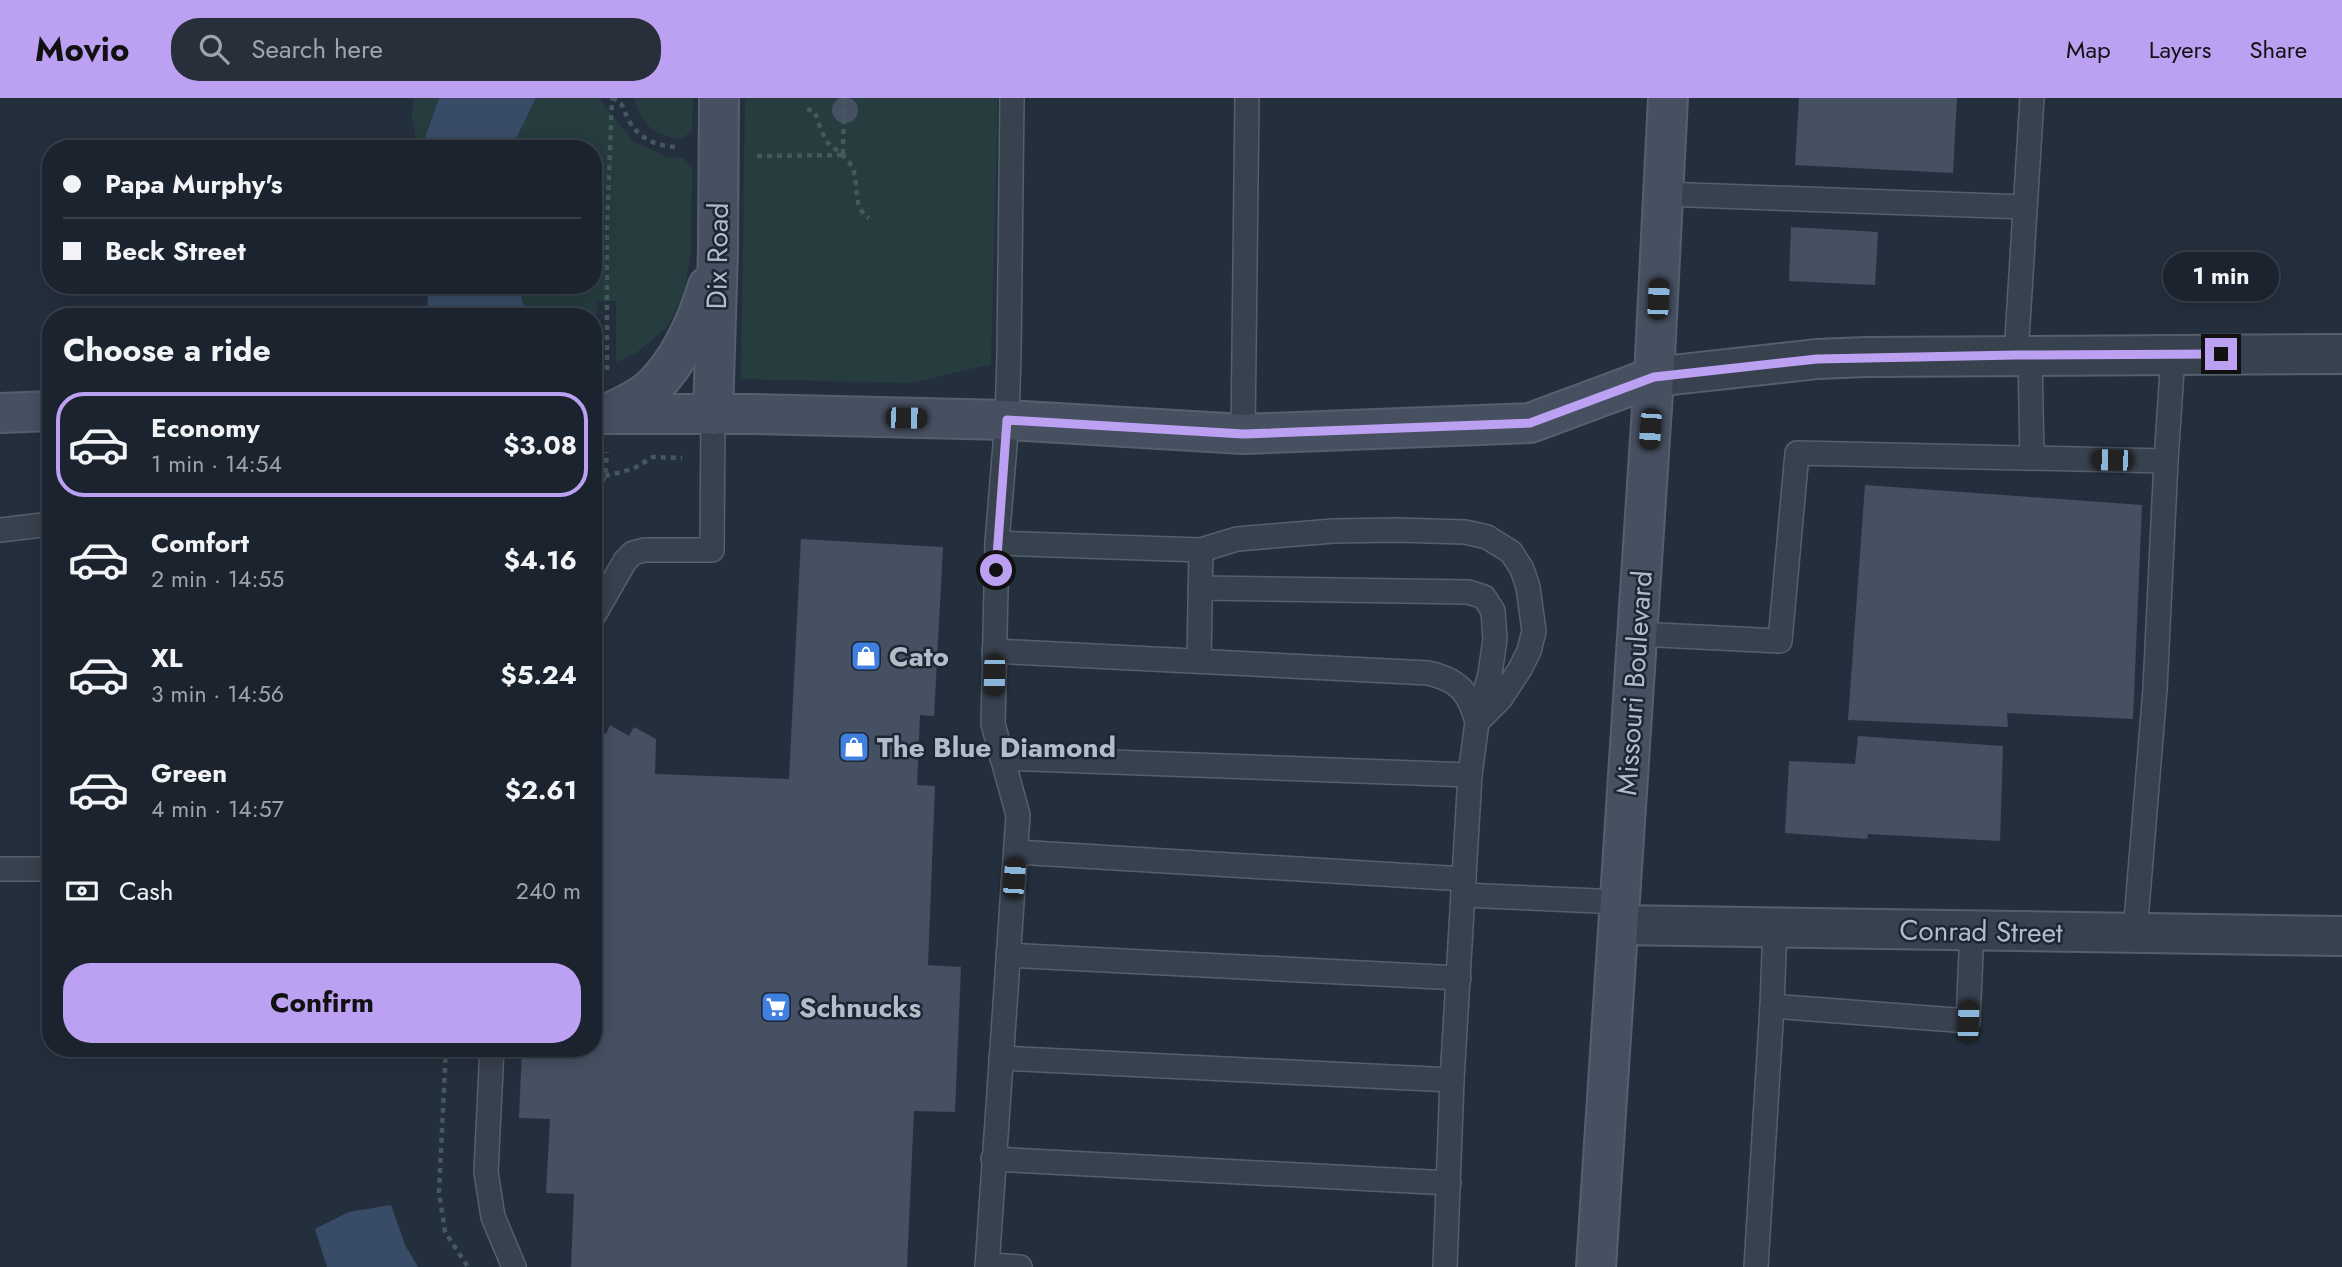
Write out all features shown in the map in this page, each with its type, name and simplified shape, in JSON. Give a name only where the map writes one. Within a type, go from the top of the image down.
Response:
[{"type":"main road","name":"Dix Road","points":[[713,415],[719,98]]},
{"type":"main road","name":"Missouri Boulevard","points":[[1596,1267],[1654,377],[1668,98]]},
{"type":"main road","points":[[603,425],[653,386],[677,355],[698,318],[718,250]]},
{"type":"main road","points":[[603,425],[713,415],[1007,420],[1243,434],[1530,423],[1654,377]]},
{"type":"main road","points":[[0,413],[42,411]]},
{"type":"street","points":[[1654,377],[1817,359],[2342,354]]},
{"type":"street","name":"Conrad Street","points":[[1620,914],[1775,928],[2342,936]]},
{"type":"lane","points":[[1012,98],[1007,420],[997,543],[993,724],[1018,815],[987,1266],[1020,1267]]},
{"type":"lane","points":[[1243,434],[1247,98]]},
{"type":"lane","points":[[2032,98],[2025,207],[2023,355],[2032,458]]},
{"type":"lane","points":[[1663,194],[2025,207]]},
{"type":"lane","points":[[2135,933],[2155,689],[2173,355]]},
{"type":"lane","points":[[602,601],[633,552],[712,550],[713,415]]},
{"type":"lane","points":[[1637,634],[1780,641],[1797,453],[2166,461]]},
{"type":"lane","points":[[0,530],[42,525]]},
{"type":"lane","points":[[997,543],[1201,550],[1237,539],[1333,531],[1465,532],[1487,537],[1511,552],[1522,569],[1528,587],[1534,631],[1529,651],[1520,669],[1501,698],[1476,722]]},
{"type":"lane","points":[[1199,660],[1201,550]]},
{"type":"lane","points":[[1200,588],[1468,592],[1484,597],[1493,611],[1495,639],[1490,674],[1476,722],[1471,775],[1452,1080],[1446,1267]]},
{"type":"lane","points":[[994,651],[1427,673],[1443,676],[1459,685],[1471,702],[1476,722]]},
{"type":"lane","points":[[1002,758],[1471,775]]},
{"type":"lane","points":[[1016,852],[1463,887],[1620,914]]},
{"type":"lane","points":[[0,869],[42,869]]},
{"type":"lane","points":[[1756,1267],[1775,928]]},
{"type":"lane","points":[[1772,1006],[1968,1021],[1972,930]]},
{"type":"lane","points":[[1008,955],[1459,978]]},
{"type":"lane","points":[[492,1057],[486,1172],[493,1217],[514,1267]]},
{"type":"lane","points":[[1000,1058],[1452,1080]]},
{"type":"lane","points":[[993,1159],[1449,1183]]},
{"type":"path","points":[[607,372],[607,228],[612,98]]},
{"type":"path","points":[[843,155],[844,98]]},
{"type":"path","points":[[807,109],[815,112],[829,143],[852,166],[859,207],[869,218]]},
{"type":"path","points":[[756,156],[843,155]]},
{"type":"path","points":[[602,482],[605,476],[603,425]]},
{"type":"path","points":[[446,1057],[439,1192],[445,1231],[468,1267]]},
{"type":"green space","points":[[414,98],[439,98],[424,140],[416,140],[412,115]]},
{"type":"green space","points":[[536,98],[601,98],[601,102],[634,142],[668,157],[682,158],[692,166],[691,253],[684,293],[667,327],[635,354],[616,362],[616,301],[597,301],[597,308],[524,308],[521,294],[602,294],[602,140],[515,140]]},
{"type":"green space","points":[[634,98],[693,98],[692,130],[682,139],[656,132],[641,116]]},
{"type":"green space","points":[[745,98],[998,98],[991,364],[912,383],[741,379]]},
{"type":"water","points":[[439,98],[536,98],[515,140],[424,140]]},
{"type":"water","points":[[428,294],[521,294],[524,308],[427,308]]},
{"type":"water","points":[[391,1205],[405,1245],[418,1267],[327,1267],[315,1229],[349,1212]]},
{"type":"building","points":[[845,97],[854,101],[858,110],[854,119],[845,123],[836,119],[832,110],[836,101]]},
{"type":"building","points":[[1799,98],[1957,98],[1953,173],[1795,165]]},
{"type":"building","points":[[1791,227],[1878,232],[1875,285],[1789,281]]},
{"type":"building","points":[[1865,485],[2142,505],[2133,719],[2007,713],[2008,727],[1848,720]]},
{"type":"building","name":"Schnucks","points":[[801,539],[943,547],[934,716],[920,715],[917,785],[935,786],[928,965],[961,967],[955,1112],[914,1111],[907,1267],[571,1267],[574,1194],[546,1193],[550,1119],[519,1118],[522,1057],[602,1057],[602,732],[606,734],[610,725],[629,736],[634,727],[656,739],[655,774],[789,779]]},
{"type":"building","points":[[1858,736],[2003,746],[2000,841],[1868,834],[1867,839],[1785,833],[1789,761],[1855,764]]},
{"type":"place","name":"Cato","points":[[866,656]]},
{"type":"place","name":"The Blue Diamond","points":[[854,747]]},
{"type":"place","name":"Schnucks","points":[[776,1007]]},
{"type":"route","points":[[996,570],[1007,420],[1243,434],[1530,423],[1654,377],[1817,359],[2221,354]]}]
